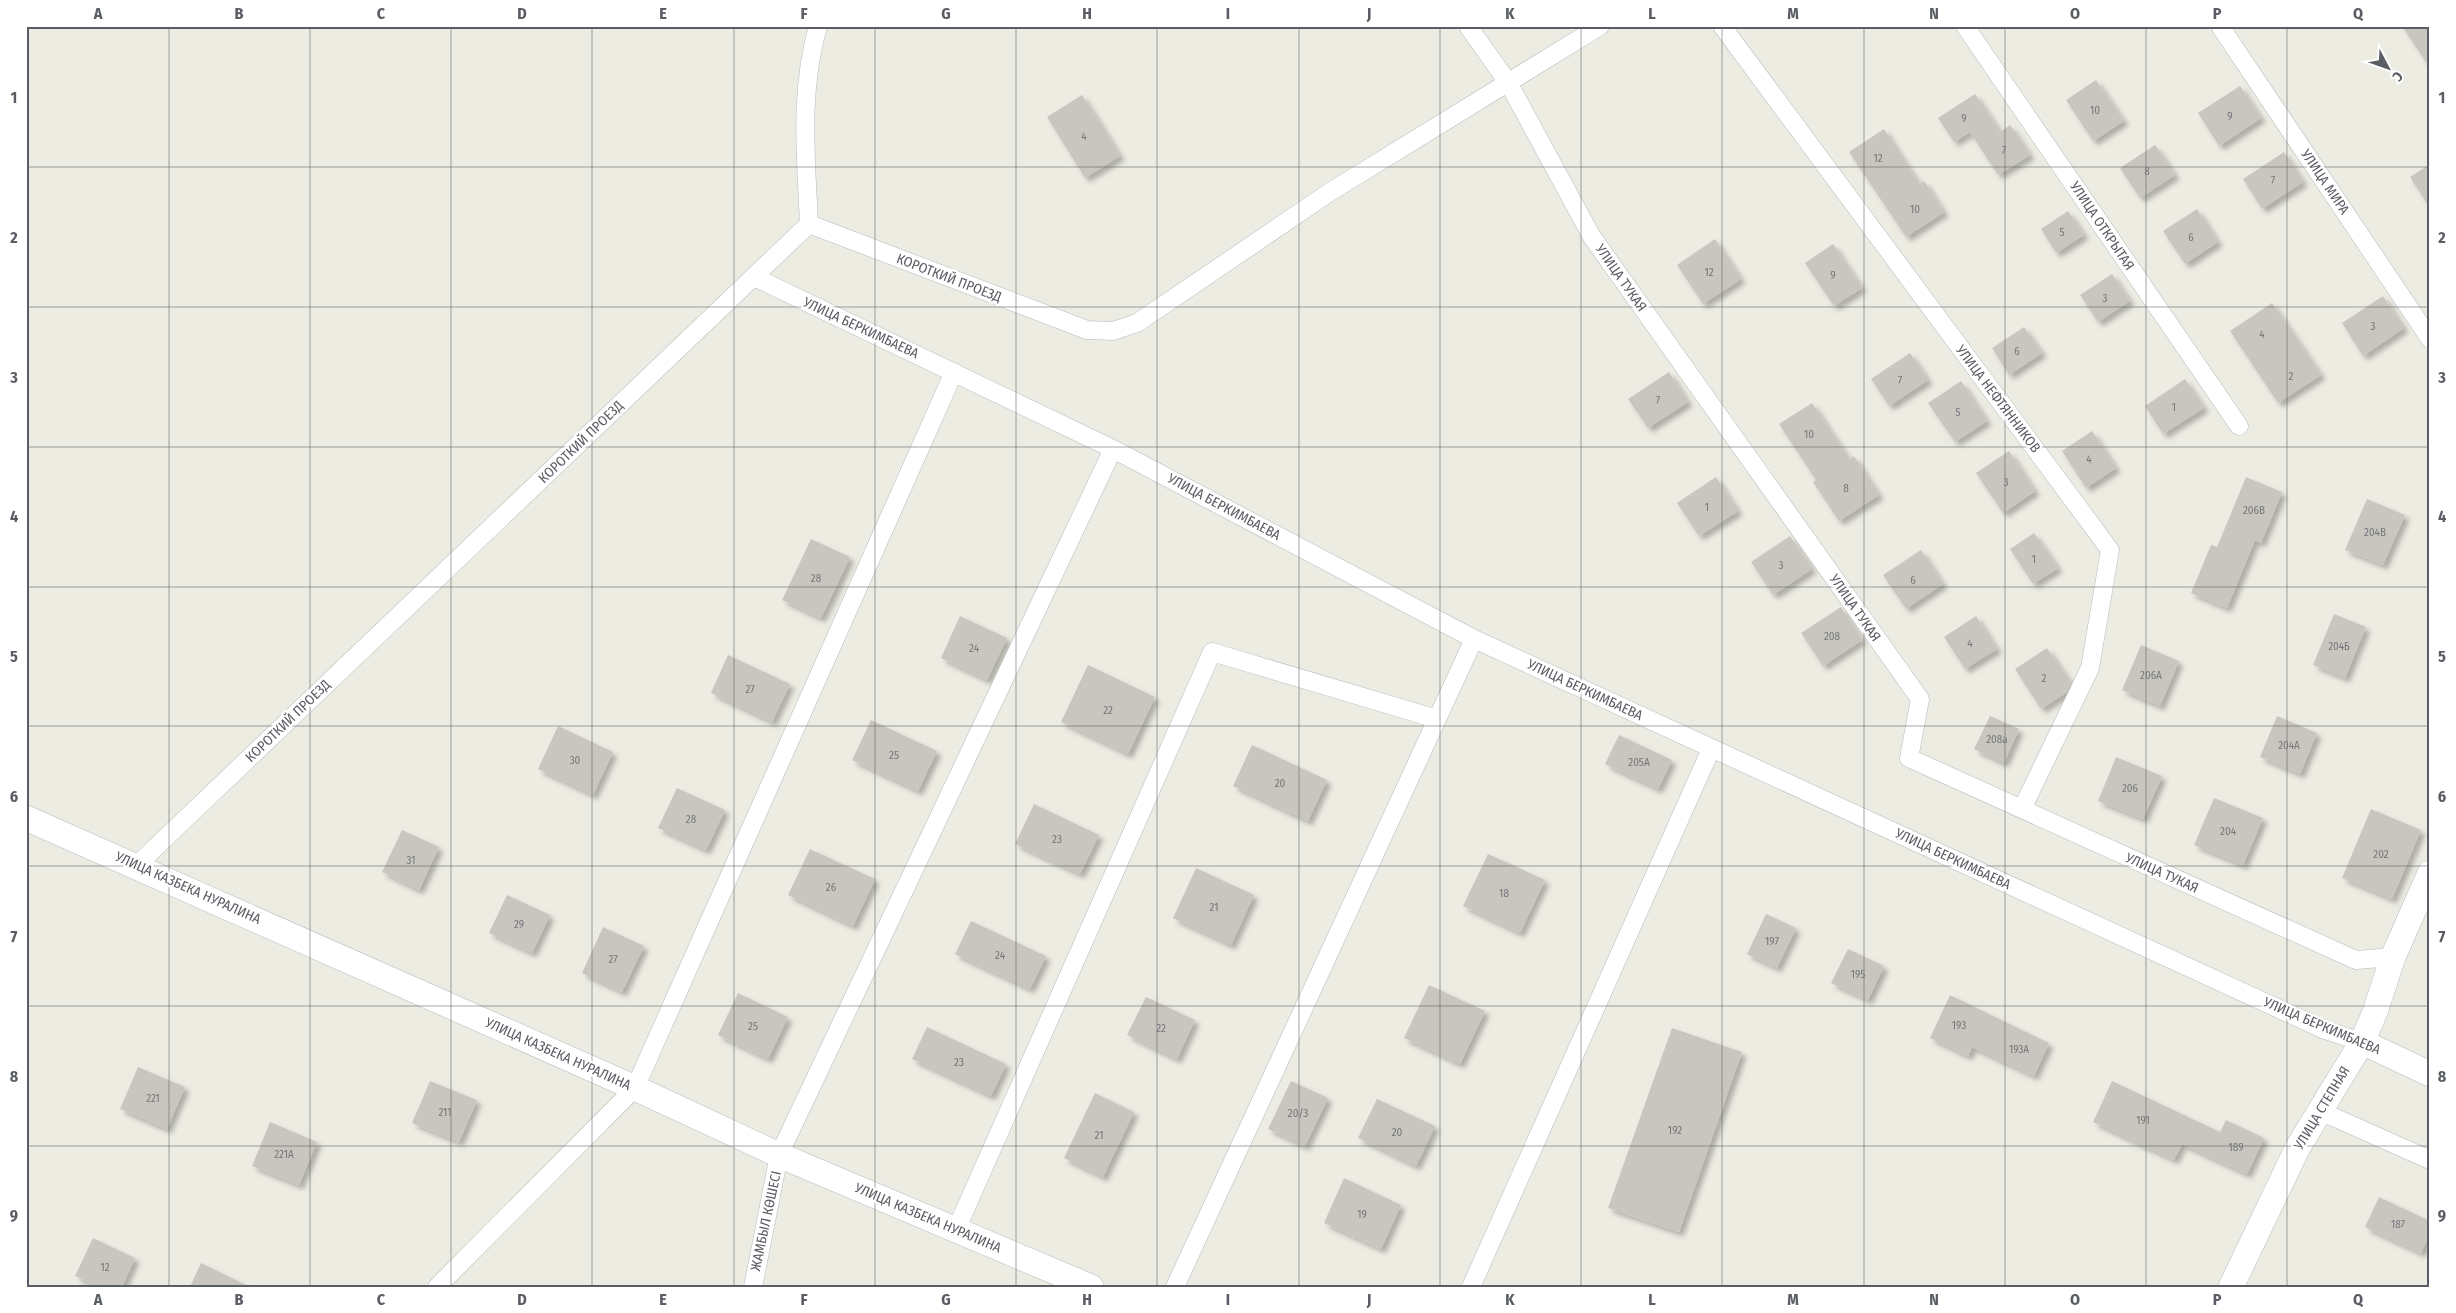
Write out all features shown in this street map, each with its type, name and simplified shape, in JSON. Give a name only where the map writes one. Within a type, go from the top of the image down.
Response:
[{"type":"street","points":[[809,224],[804,100],[809,58],[818,26]]},
{"type":"street","name":"УЛИЦА ТУКАЯ","points":[[1468,26],[1509,84],[1592,237],[1920,700],[1909,758],[2356,960],[2393,957]]},
{"type":"street","name":"КОРОТКИЙ ПРОЕЗД","points":[[137,865],[809,224],[1087,330],[1113,331],[1138,323],[1330,192],[1509,84],[1600,26]]},
{"type":"street","name":"УЛИЦА НЕФТЯННИКОВ","points":[[1722,26],[2110,550],[2090,668],[2022,809]]},
{"type":"street","name":"УЛИЦА ОТКРЫТАЯ","points":[[1965,26],[2239,426]]},
{"type":"street","name":"УЛИЦА МИРА","points":[[2220,26],[2430,339]]},
{"type":"street","name":"УЛИЦА БЕРКИМБАЕВА","points":[[754,277],[1112,448],[1474,639],[2325,1030],[2362,1042],[2430,1074]]},
{"type":"street","points":[[437,1287],[635,1088],[954,372]]},
{"type":"street","name":"ЖАМБЫЛ КӨШЕСІ","points":[[752,1287],[779,1156],[1112,448]]},
{"type":"street","points":[[1175,1287],[1474,639]]},
{"type":"street","points":[[956,1230],[1212,652],[1437,718]]},
{"type":"street","points":[[1471,1287],[1711,749]]},
{"type":"street","name":"УЛИЦА КАЗБЕКА НУРАЛИНА","points":[[26,818],[137,865],[635,1088],[779,1156],[1091,1287]]},
{"type":"street","name":"УЛИЦА СТЕПНАЯ","points":[[2231,1287],[2298,1147],[2362,1042],[2375,1012],[2393,957],[2430,873]]},
{"type":"street","points":[[2320,1111],[2430,1160]]},
{"type":"building","points":[[2402,26],[2430,26],[2430,68]]},
{"type":"building","points":[[2096,80],[2124,121],[2093,141],[2066,100]]},
{"type":"building","points":[[2240,86],[2261,118],[2219,146],[2198,113]]},
{"type":"building","points":[[1975,94],[2000,132],[2010,125],[2030,155],[1998,175],[1970,132],[1954,142],[1938,118]]},
{"type":"building","points":[[1082,95],[1120,156],[1085,178],[1047,117]]},
{"type":"building","points":[[1884,129],[1919,184],[1924,181],[1944,212],[1906,237],[1849,152]]},
{"type":"building","points":[[2155,145],[2175,175],[2140,198],[2120,168]]},
{"type":"building","points":[[2284,152],[2303,182],[2262,209],[2243,179]]},
{"type":"building","points":[[2430,164],[2430,208],[2410,177]]},
{"type":"building","points":[[2197,209],[2218,242],[2185,264],[2163,231]]},
{"type":"building","points":[[2068,211],[2084,235],[2056,253],[2041,229]]},
{"type":"building","points":[[1715,239],[1741,279],[1703,304],[1677,265]]},
{"type":"building","points":[[1833,244],[1862,288],[1834,306],[1805,263]]},
{"type":"building","points":[[2112,274],[2130,301],[2098,322],[2080,295]]},
{"type":"building","points":[[2383,296],[2404,328],[2363,356],[2342,323]]},
{"type":"building","points":[[2272,303],[2321,375],[2278,403],[2230,331]]},
{"type":"building","points":[[2024,327],[2042,353],[2009,375],[1992,348]]},
{"type":"building","points":[[1910,353],[1928,380],[1889,406],[1871,379]]},
{"type":"building","points":[[1669,372],[1688,402],[1648,428],[1628,399]]},
{"type":"building","points":[[2185,379],[2204,408],[2163,434],[2145,406]]},
{"type":"building","points":[[1961,381],[1987,421],[1955,442],[1928,403]]},
{"type":"building","points":[[1812,403],[1849,459],[1854,456],[1879,495],[1839,521],[1813,482],[1816,480],[1779,424]]},
{"type":"building","points":[[2092,431],[2116,468],[2086,488],[2062,451]]},
{"type":"building","points":[[2009,451],[2035,491],[2003,513],[1976,473]]},
{"type":"building","points":[[1716,477],[1738,511],[1699,536],[1677,503]]},
{"type":"building","points":[[2246,477],[2282,492],[2261,543],[2255,540],[2227,608],[2191,593],[2211,545],[2217,547]]},
{"type":"building","points":[[2367,499],[2405,515],[2383,565],[2345,550]]},
{"type":"building","points":[[2034,533],[2058,568],[2033,584],[2010,549]]},
{"type":"building","points":[[1790,536],[1812,569],[1773,595],[1751,562]]},
{"type":"building","points":[[811,539],[850,557],[821,618],[782,600]]},
{"type":"building","points":[[1921,550],[1943,584],[1906,609],[1883,575]]},
{"type":"building","points":[[1841,607],[1862,640],[1823,666],[1801,633]]},
{"type":"building","points":[[2334,614],[2366,627],[2345,678],[2313,665]]},
{"type":"building","points":[[960,616],[1007,638],[987,680],[941,658]]},
{"type":"building","points":[[1976,616],[1997,649],[1965,669],[1944,637]]},
{"type":"building","points":[[2141,645],[2179,661],[2160,706],[2122,690]]},
{"type":"building","points":[[2047,648],[2071,683],[2067,692],[2041,709],[2015,669]]},
{"type":"building","points":[[728,655],[790,684],[772,722],[711,693]]},
{"type":"building","points":[[1088,665],[1155,697],[1128,754],[1061,722]]},
{"type":"building","points":[[1990,716],[2019,729],[2004,763],[1974,749]]},
{"type":"building","points":[[2277,716],[2317,733],[2300,774],[2260,757]]},
{"type":"building","points":[[871,720],[937,751],[918,791],[852,760]]},
{"type":"building","points":[[558,726],[613,752],[593,795],[538,769]]},
{"type":"building","points":[[1619,735],[1672,760],[1658,789],[1605,764]]},
{"type":"building","points":[[1252,745],[1327,780],[1308,821],[1233,786]]},
{"type":"building","points":[[2116,757],[2162,776],[2143,819],[2098,801]]},
{"type":"building","points":[[677,788],[725,810],[706,850],[658,828]]},
{"type":"building","points":[[2214,798],[2263,818],[2243,865],[2194,845]]},
{"type":"building","points":[[1034,804],[1099,835],[1080,874],[1015,844]]},
{"type":"building","points":[[2371,809],[2421,830],[2392,899],[2342,878]]},
{"type":"building","points":[[402,830],[439,847],[419,890],[382,872]]},
{"type":"building","points":[[810,849],[875,879],[853,926],[788,895]]},
{"type":"building","points":[[1488,854],[1545,880],[1520,933],[1463,906]]},
{"type":"building","points":[[1196,868],[1254,895],[1231,945],[1173,918]]},
{"type":"building","points":[[507,895],[550,915],[532,953],[489,933]]},
{"type":"building","points":[[1766,914],[1796,928],[1777,968],[1747,954]]},
{"type":"building","points":[[971,921],[1046,956],[1030,989],[955,954]]},
{"type":"building","points":[[603,927],[644,946],[622,992],[582,973]]},
{"type":"building","points":[[1848,949],[1884,966],[1868,1000],[1831,983]]},
{"type":"building","points":[[1429,985],[1485,1011],[1460,1064],[1404,1038]]},
{"type":"building","points":[[738,993],[788,1017],[768,1059],[718,1035]]},
{"type":"building","points":[[1950,995],[2049,1043],[2034,1076],[1972,1047],[1968,1056],[1930,1038]]},
{"type":"building","points":[[1146,997],[1195,1020],[1177,1059],[1127,1035]]},
{"type":"building","points":[[927,1027],[1006,1064],[991,1096],[912,1059]]},
{"type":"building","points":[[1672,1028],[1742,1052],[1679,1232],[1608,1208]]},
{"type":"building","points":[[138,1067],[185,1087],[167,1129],[120,1109]]},
{"type":"building","points":[[430,1081],[477,1100],[459,1142],[412,1123]]},
{"type":"building","points":[[1291,1081],[1328,1098],[1305,1146],[1268,1129]]},
{"type":"building","points":[[2112,1081],[2220,1132],[2226,1120],[2264,1138],[2247,1174],[2182,1144],[2174,1160],[2093,1122]]},
{"type":"building","points":[[1095,1093],[1134,1112],[1103,1177],[1064,1158]]},
{"type":"building","points":[[1377,1099],[1435,1126],[1416,1166],[1358,1138]]},
{"type":"building","points":[[270,1122],[317,1142],[299,1185],[252,1166]]},
{"type":"building","points":[[1344,1178],[1401,1205],[1381,1249],[1324,1223]]},
{"type":"building","points":[[2379,1197],[2430,1221],[2430,1234],[2421,1253],[2365,1227]]},
{"type":"building","points":[[93,1238],[135,1258],[122,1287],[99,1287],[75,1276]]},
{"type":"building","points":[[201,1263],[250,1287],[190,1287]]}]
